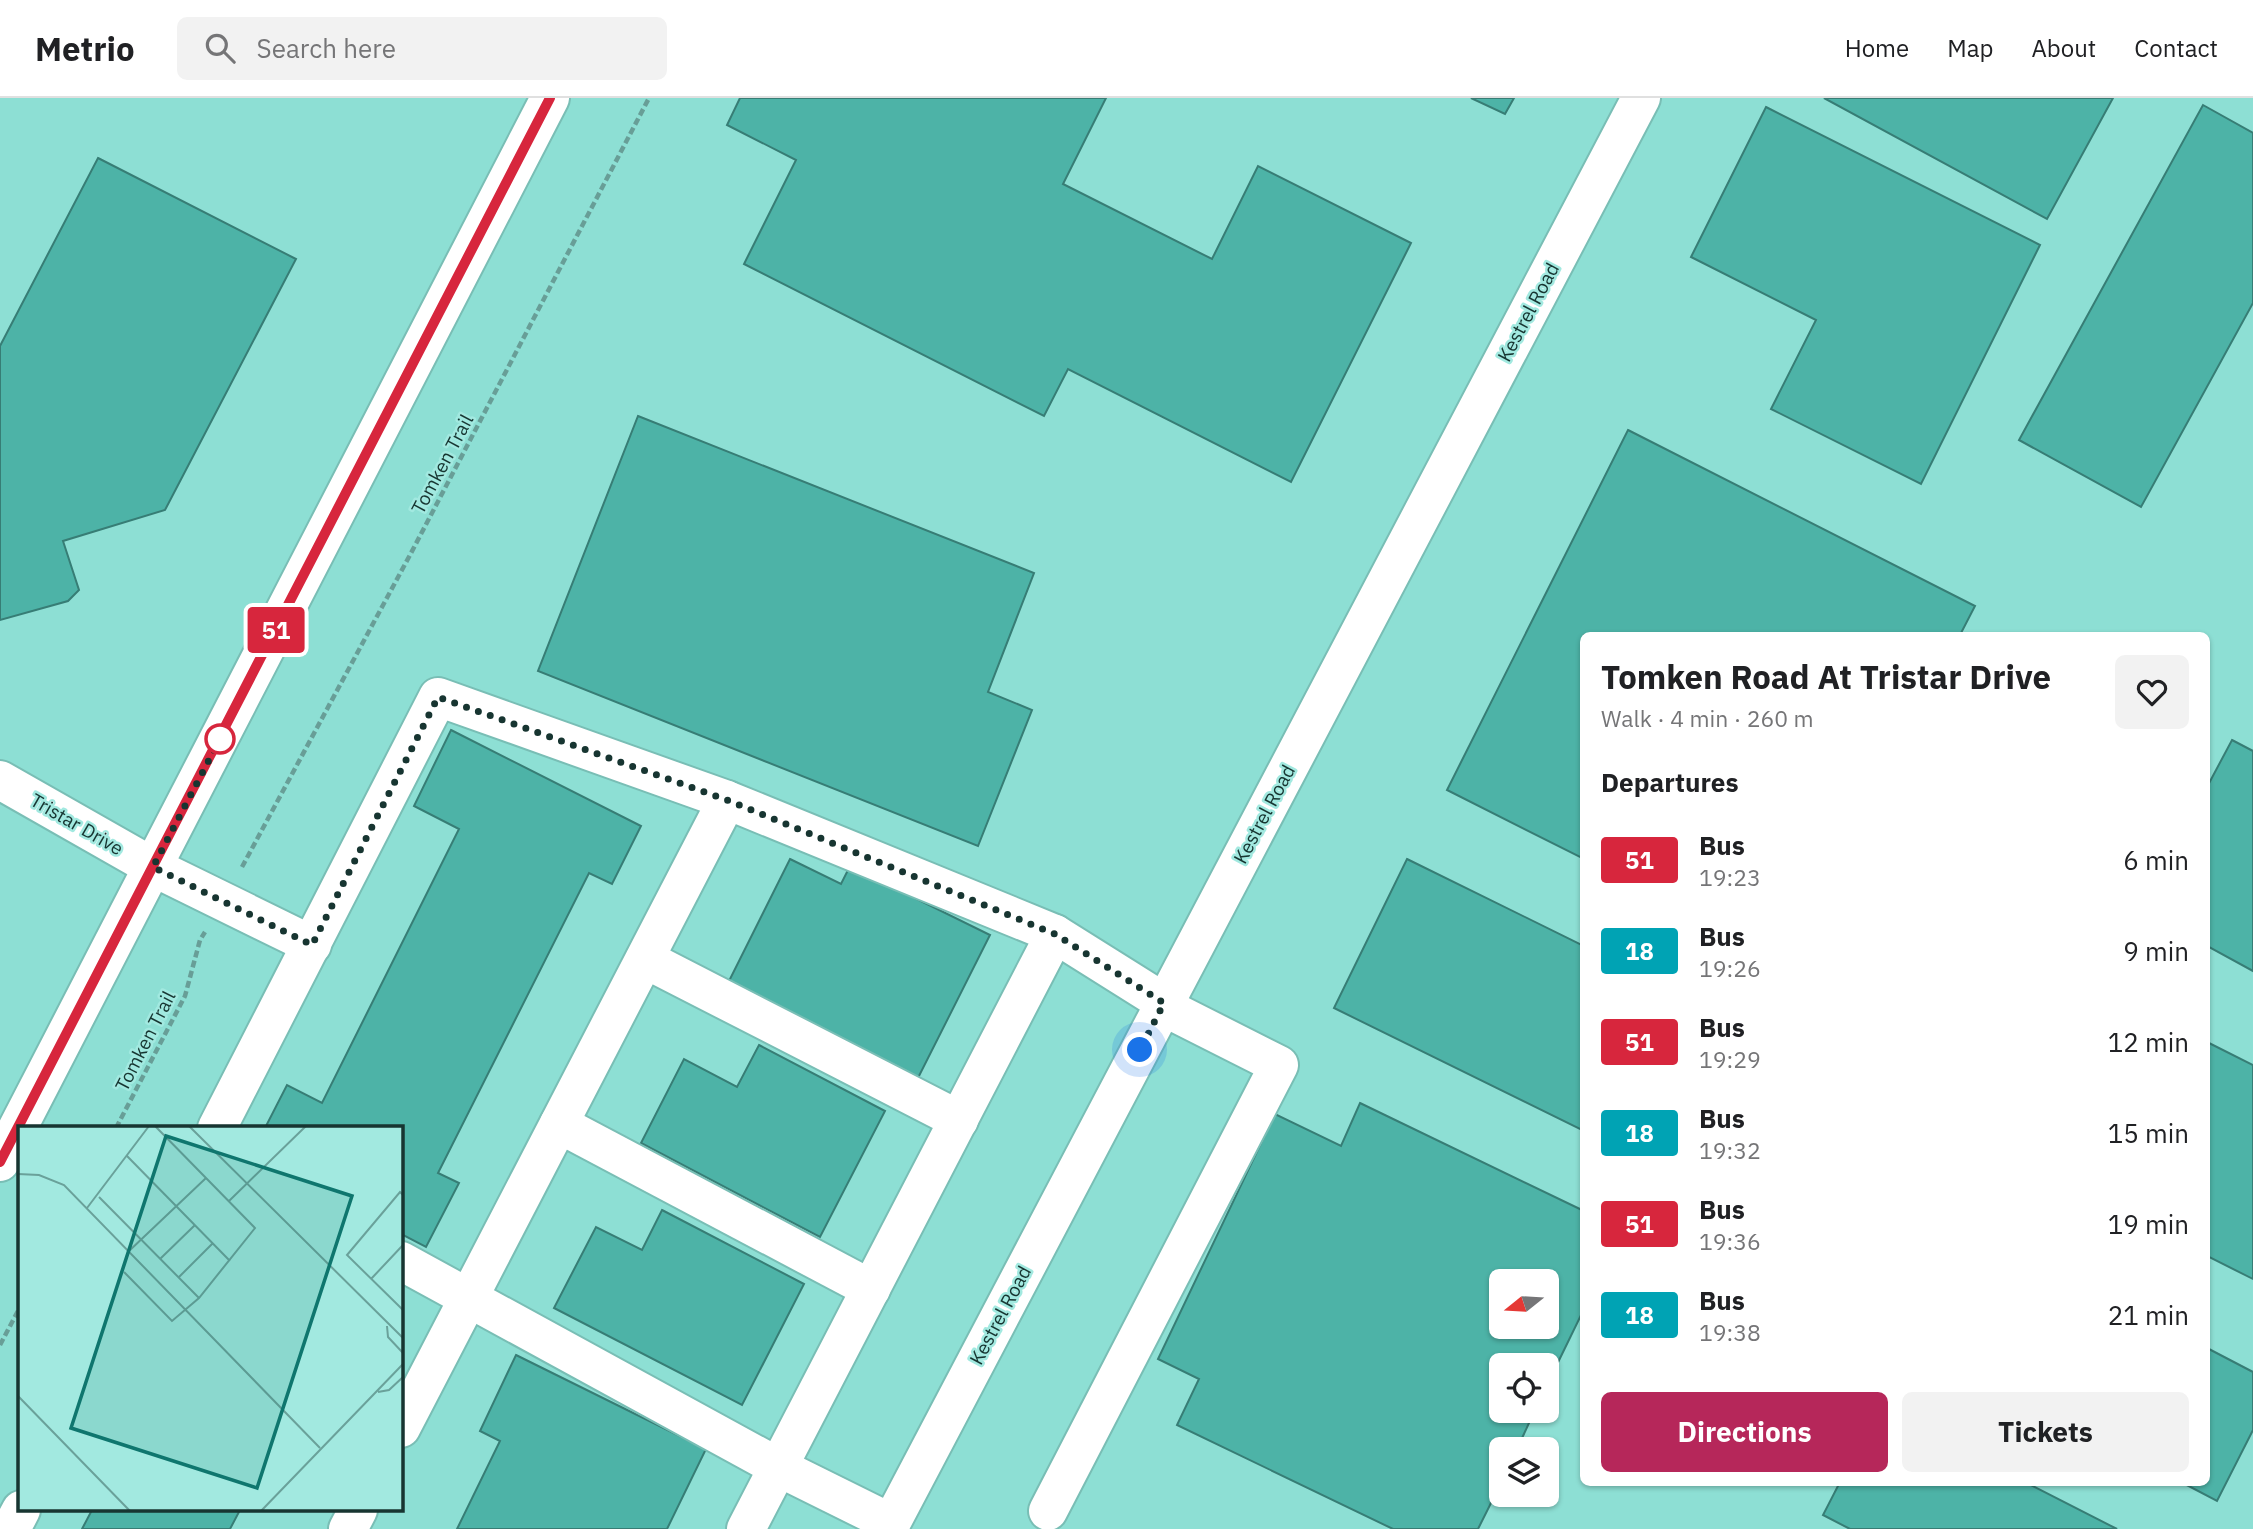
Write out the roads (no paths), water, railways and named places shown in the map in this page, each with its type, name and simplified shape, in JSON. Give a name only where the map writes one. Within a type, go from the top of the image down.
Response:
[{"type":"street","points":[[19,1126],[550,98]]},
{"type":"street","name":"Kestrel Road","points":[[889,1526],[1641,98]]},
{"type":"street","points":[[218,1126],[438,697],[727,800],[1055,934],[1164,1003],[1172,1011],[1279,1065],[1048,1511]]},
{"type":"street","name":"Tristar Drive","points":[[0,780],[153,867],[312,945]]},
{"type":"street","points":[[402,1425],[727,800]]},
{"type":"street","points":[[746,1529],[1055,934]]},
{"type":"street","points":[[645,959],[959,1120]]},
{"type":"street","points":[[559,1124],[871,1289]]},
{"type":"street","points":[[0,1162],[18,1127]]},
{"type":"street","points":[[402,1262],[889,1526]]},
{"type":"street","points":[[11,1529],[20,1512]]},
{"type":"street","points":[[348,1529],[357,1512]]}]
